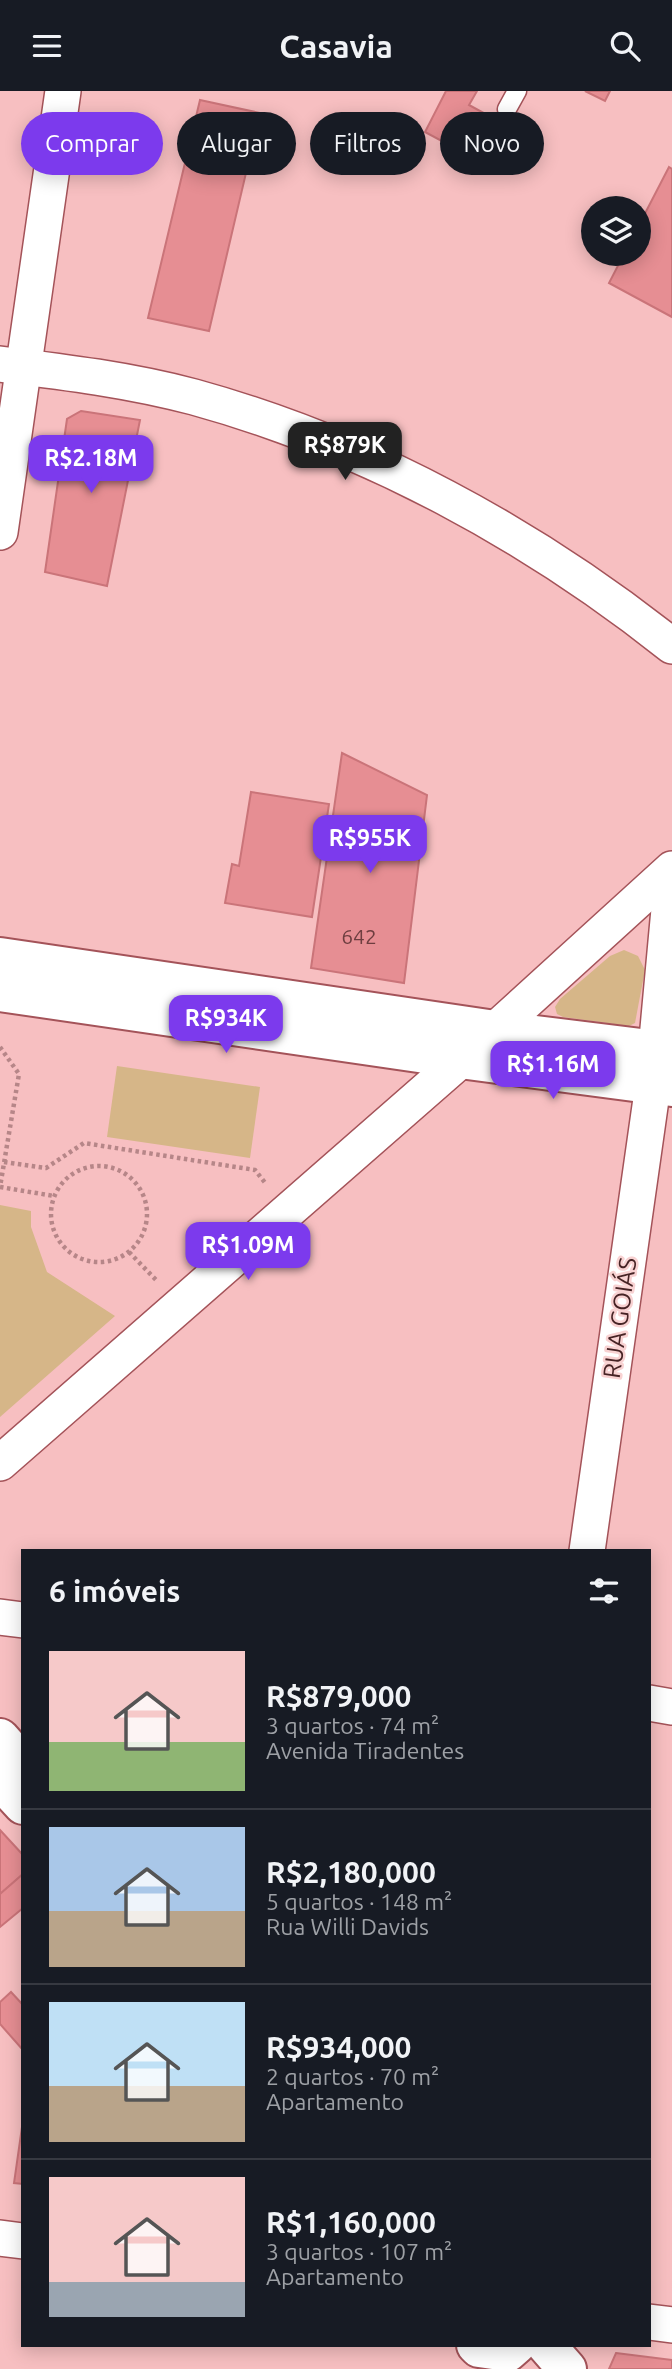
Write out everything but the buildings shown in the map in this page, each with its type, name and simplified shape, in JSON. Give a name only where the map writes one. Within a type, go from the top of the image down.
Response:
[{"type":"street","points":[[0,532],[11,365],[63,91]]},
{"type":"street","points":[[11,365],[112,379],[193,397],[265,419],[337,448],[407,479],[499,526],[613,599],[672,646]]},
{"type":"street","points":[[0,1463],[495,1030],[672,869]]},
{"type":"street","name":"RUA GOIÁS","points":[[587,1549],[663,1068],[672,877]]},
{"type":"street","points":[[0,957],[495,1030],[663,1068]]},
{"type":"street","points":[[0,992],[460,1059],[663,1068]]},
{"type":"street","points":[[0,1618],[21,1621]]},
{"type":"street","points":[[651,1703],[672,1707]]},
{"type":"street","points":[[0,1738],[21,1762]]},
{"type":"street","points":[[0,1780],[21,1803]]},
{"type":"street","points":[[0,2238],[21,2241]]},
{"type":"street","points":[[651,2322],[672,2325]]},
{"type":"street","points":[[548,2347],[566,2369]]},
{"type":"lane","points":[[507,109],[517,91]]},
{"type":"path","points":[[0,1047],[19,1074],[0,1187],[54,1196]]},
{"type":"path","points":[[4,1163],[46,1168],[84,1143],[255,1170],[269,1188]]},
{"type":"path","points":[[90,1166],[111,1166],[130,1177],[143,1193],[147,1214],[143,1235],[129,1252],[109,1262],[86,1261],[67,1251],[54,1233],[49,1211],[56,1190],[70,1174],[90,1166]]},
{"type":"path","points":[[129,1252],[161,1285]]},
{"type":"shaded area","points":[[624,950],[638,956],[645,970],[635,1023],[629,1026],[557,1014],[555,1007],[560,999],[610,956]]},
{"type":"shaded area","points":[[117,1066],[260,1087],[250,1158],[107,1137]]},
{"type":"shaded area","points":[[0,1205],[31,1211],[31,1227],[47,1272],[115,1316],[0,1417]]}]
